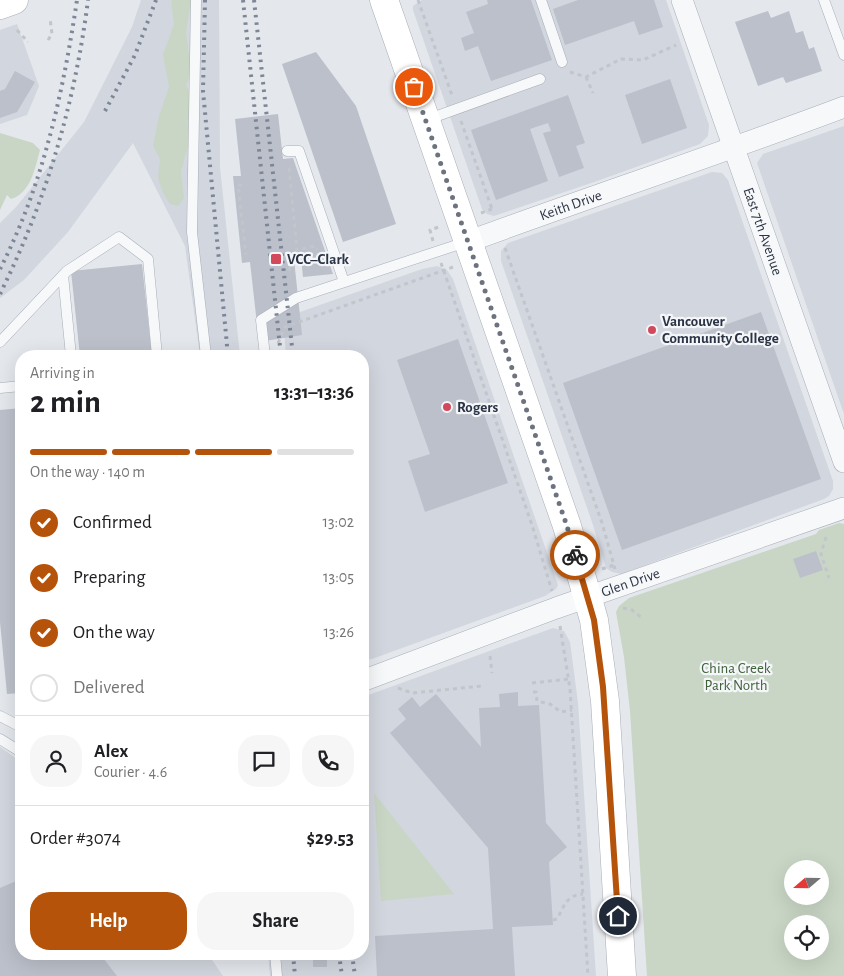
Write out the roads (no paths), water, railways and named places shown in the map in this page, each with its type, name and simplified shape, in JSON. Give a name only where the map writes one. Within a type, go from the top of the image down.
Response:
[{"type":"main road","points":[[0,5],[14,0]]},
{"type":"main road","points":[[387,2],[425,120],[567,526],[588,597],[595,630],[605,701],[622,976]]},
{"type":"street","name":"East 7th Avenue","points":[[682,0],[844,462]]},
{"type":"street","name":"Keith Drive","points":[[467,242],[844,107]]},
{"type":"street","name":"Glen Drive","points":[[369,676],[588,597],[844,508]]},
{"type":"lane","points":[[196,0],[192,232],[205,350]]},
{"type":"lane","points":[[541,0],[562,62]]},
{"type":"lane","points":[[824,0],[844,54]]},
{"type":"lane","points":[[425,120],[540,79]]},
{"type":"lane","points":[[288,151],[299,151],[344,282]]},
{"type":"lane","points":[[0,342],[62,275],[119,237],[148,260],[157,350]]},
{"type":"lane","name":"Keith Drive","points":[[264,350],[261,320],[296,298],[467,242]]},
{"type":"lane","points":[[62,275],[70,350]]},
{"type":"lane","points":[[0,388],[15,387]]},
{"type":"lane","points":[[0,716],[15,724]]},
{"type":"lane","points":[[0,739],[15,748]]},
{"type":"lane","points":[[276,960],[277,976]]},
{"type":"railway","points":[[0,269],[15,237],[40,171],[58,104],[77,0]]},
{"type":"railway","points":[[0,294],[31,223],[56,151],[67,114],[88,0]]},
{"type":"railway","points":[[105,111],[135,55],[156,0]]},
{"type":"railway","points":[[205,0],[203,91],[227,350]]},
{"type":"railway","points":[[243,0],[280,350]]},
{"type":"railway","points":[[254,0],[292,350]]},
{"type":"railway","points":[[294,960],[295,976]]},
{"type":"railway","points":[[340,960],[342,976]]},
{"type":"railway","points":[[353,960],[355,976]]},
{"type":"place","name":"VCC–Clark","points":[[276,259]]},
{"type":"place","name":"Vancouver Community College","points":[[652,330]]},
{"type":"place","name":"Rogers","points":[[447,407]]},
{"type":"park label","name":"China Creek Park North","points":[[736,676]]}]
